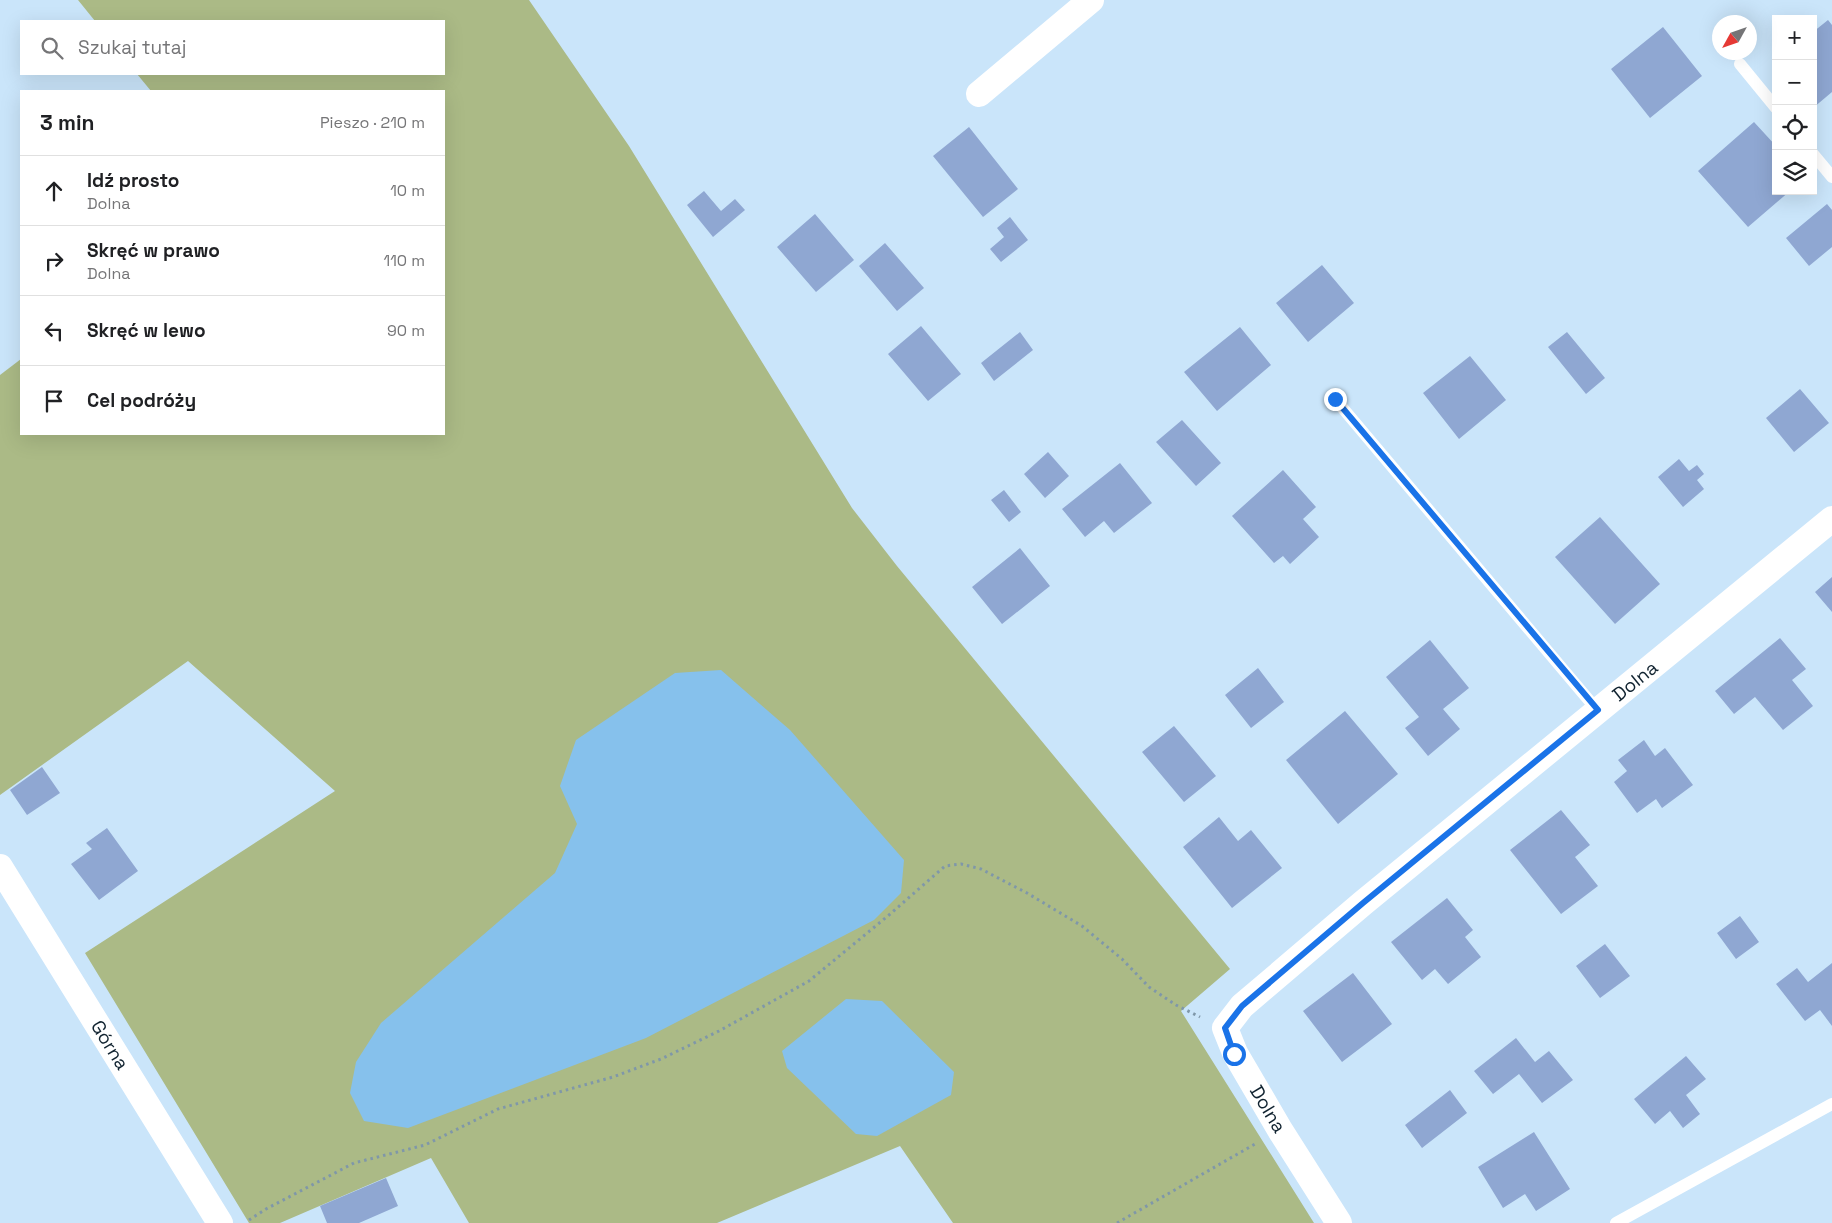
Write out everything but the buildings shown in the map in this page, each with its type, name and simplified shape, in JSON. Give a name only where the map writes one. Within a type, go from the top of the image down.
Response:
[{"type":"street","points":[[979,94],[1091,0]]},
{"type":"street","name":"Dolna","points":[[1339,1223],[1234,1054],[1225,1028],[1242,1006],[1363,903],[1832,519]]},
{"type":"street","name":"Górna","points":[[0,867],[220,1223]]},
{"type":"lane","points":[[1740,64],[1774,105]]},
{"type":"lane","points":[[1817,159],[1832,177]]},
{"type":"lane","points":[[1335,399],[1598,710]]},
{"type":"lane","points":[[1616,1223],[1832,1104]]},
{"type":"path","points":[[244,1223],[266,1209],[354,1163],[426,1146],[498,1109],[613,1077],[661,1059],[719,1032],[808,981],[889,915],[944,866],[961,864],[981,869],[1027,893],[1082,926],[1122,960],[1149,987],[1176,1004],[1225,1028]]},
{"type":"path","points":[[1117,1223],[1280,1130]]},
{"type":"green space","points":[[78,0],[529,0],[629,146],[852,508],[897,566],[1230,969],[1181,1011],[1314,1223],[953,1223],[900,1146],[717,1223],[469,1223],[431,1158],[280,1223],[249,1223],[85,953],[335,791],[188,661],[0,795],[0,375],[20,360],[20,435],[445,435],[445,90],[150,90],[138,75],[445,75],[445,20],[94,20]]},
{"type":"water","points":[[721,670],[790,730],[904,860],[901,893],[874,920],[646,1038],[408,1128],[364,1121],[350,1093],[356,1062],[381,1023],[555,873],[577,824],[560,786],[576,740],[675,673]]},
{"type":"water","points":[[846,999],[882,1001],[954,1072],[951,1095],[877,1136],[856,1134],[787,1068],[782,1051]]},
{"type":"route","points":[[1234,1054],[1225,1028],[1242,1006],[1363,903],[1598,710],[1335,399]]}]
